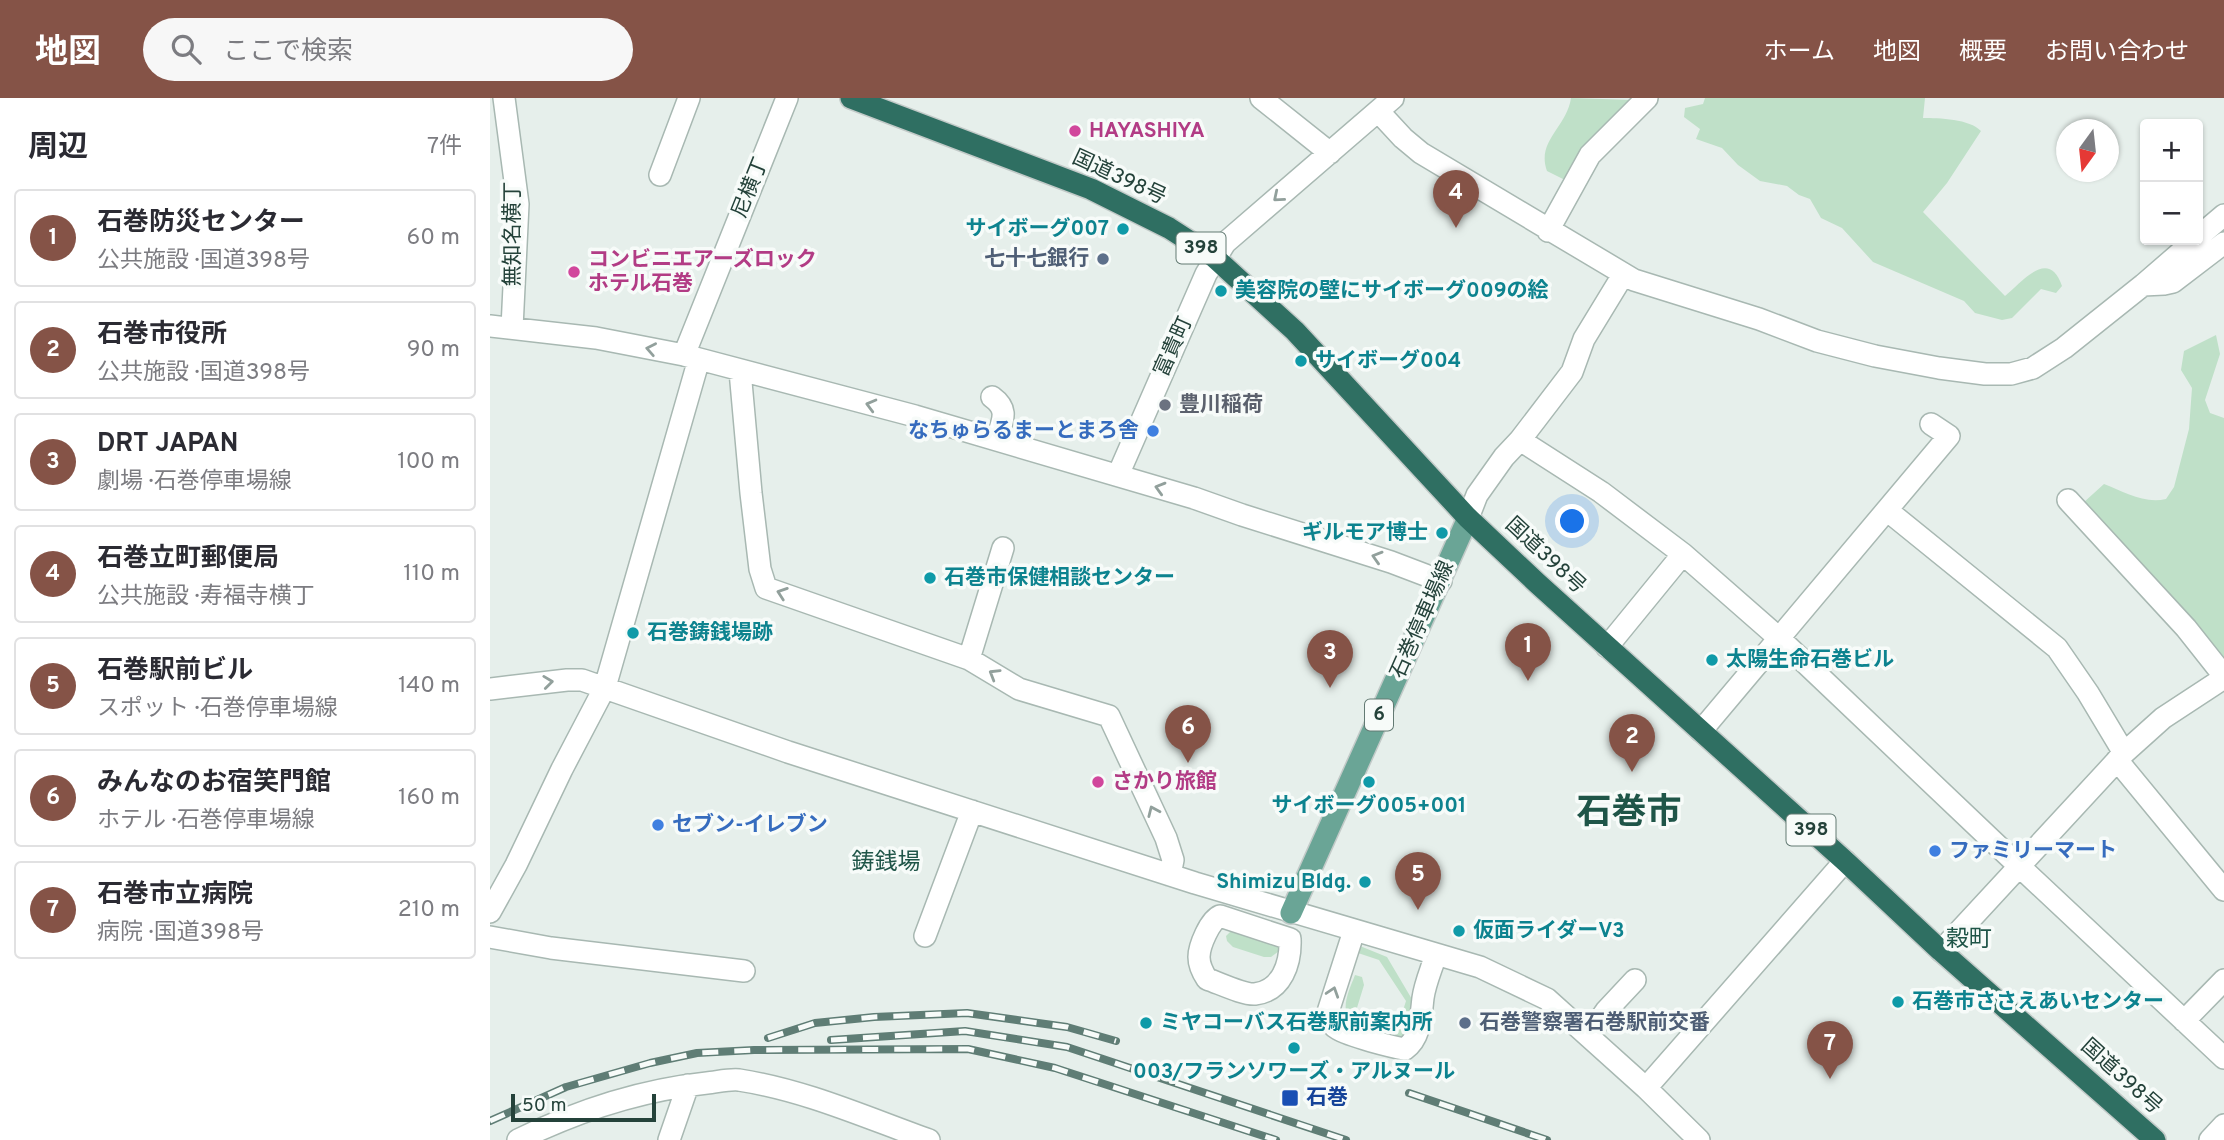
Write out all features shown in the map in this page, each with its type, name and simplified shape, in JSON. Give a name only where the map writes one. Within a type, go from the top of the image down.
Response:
[{"type":"highway","name":"国道398号","points":[[851,98],[1091,188],[1169,228],[1214,257],[1295,331],[1468,518],[1941,951],[2155,1140]]},
{"type":"main road","name":"石巻停車場線","points":[[1291,913],[1468,518]]},
{"type":"street","name":"無知名横丁","points":[[504,98],[517,204],[512,328]]},
{"type":"street","points":[[660,175],[689,98]]},
{"type":"street","name":"尼横丁","points":[[490,912],[605,687],[691,357],[787,98]]},
{"type":"street","points":[[1261,98],[1329,153]]},
{"type":"street","points":[[1548,231],[1590,155],[1647,98]]},
{"type":"street","points":[[1386,104],[1403,138],[1421,153],[1623,275],[1759,319],[1817,341],[1888,359],[1938,368],[1985,374],[2011,374],[2033,368],[2064,348],[2190,245]]},
{"type":"street","name":"富貴町","points":[[1118,475],[1214,257],[1224,243],[1249,228],[1386,104]]},
{"type":"street","points":[[2203,234],[2224,215]]},
{"type":"street","points":[[2143,285],[2173,282],[2224,243]]},
{"type":"street","points":[[1468,518],[1477,495],[1504,457],[1572,372],[1584,339],[1623,275]]},
{"type":"street","points":[[490,326],[596,338],[691,357],[997,439],[1391,562],[1441,581]]},
{"type":"street","points":[[740,371],[760,569],[766,587],[969,659],[1019,689],[1109,716],[1166,838],[1173,860],[1170,875]]},
{"type":"street","points":[[992,397],[1000,404],[1004,415],[997,439]]},
{"type":"street","points":[[1701,731],[1949,436],[1931,424]]},
{"type":"street","points":[[1520,440],[1601,492],[1683,554],[1780,639],[2224,1058]]},
{"type":"street","points":[[1941,951],[2121,756],[2163,718],[2224,677],[2186,628],[2068,500]]},
{"type":"street","points":[[1888,511],[2057,648],[2088,693],[2121,756],[2224,890]]},
{"type":"street","points":[[969,659],[1003,548]]},
{"type":"street","points":[[1607,647],[1683,554]]},
{"type":"street","points":[[490,689],[582,680],[788,752],[1170,875],[1480,967],[1547,999],[1699,1140]]},
{"type":"street","points":[[925,936],[972,811]]},
{"type":"street","points":[[1646,1088],[1845,861]]},
{"type":"street","points":[[1281,936],[1291,913]]},
{"type":"street","points":[[1220,915],[1281,936],[1290,939],[1291,949],[1283,978],[1270,990],[1253,994],[1208,979],[1201,968],[1198,956],[1211,921],[1220,915]]},
{"type":"street","points":[[1354,931],[1327,1016],[1338,1030],[1395,1048],[1405,1049],[1413,1042],[1436,954]]},
{"type":"street","points":[[490,937],[551,948],[744,971]]},
{"type":"street","points":[[1588,1035],[1635,980]]},
{"type":"street","points":[[2183,1021],[2224,980]]},
{"type":"street","points":[[518,1140],[548,1132],[592,1108],[688,1085],[736,1080],[802,1094],[929,1140]]},
{"type":"street","points":[[669,1140],[688,1085]]},
{"type":"street","points":[[2210,1140],[2224,1125]]},
{"type":"green space","points":[[1571,98],[1633,100],[1589,140],[1567,181],[1547,171],[1545,160],[1549,142],[1564,117]]},
{"type":"green space","points":[[1705,98],[1925,98],[1923,118],[1962,122],[1981,131],[1947,183],[1923,212],[2005,296],[2027,276],[2043,268],[2050,269],[2057,275],[2062,286],[2056,293],[2041,289],[2012,318],[2002,320],[1975,313],[1964,301],[1873,262],[1842,228],[1821,218],[1810,199],[1787,186],[1760,181],[1738,165],[1722,148],[1696,139],[1700,129],[1684,117],[1685,108],[1703,104]]},
{"type":"green space","points":[[2216,335],[2220,354],[2205,400],[2210,413],[2224,418],[2224,660],[2083,503],[2104,484],[2142,499],[2166,499],[2174,487],[2189,429],[2192,388],[2181,370],[2184,351]]},
{"type":"green space","points":[[1231,931],[1279,945],[1279,951],[1271,957],[1264,957],[1233,947],[1226,936]]},
{"type":"green space","points":[[1360,946],[1387,957],[1416,1006],[1407,1030],[1400,1038],[1397,1039],[1395,1035],[1406,1001],[1379,960],[1358,953]]},
{"type":"green space","points":[[1355,975],[1362,977],[1364,985],[1352,1024],[1346,1006]]},
{"type":"railway","points":[[768,1038],[815,1023],[874,1017],[967,1013],[1067,1027],[1116,1041]]},
{"type":"railway","points":[[831,1040],[965,1031],[1067,1047],[1346,1140]]},
{"type":"railway","points":[[490,1121],[566,1087],[650,1063],[697,1053],[754,1050],[968,1049],[1055,1068],[1276,1140]]},
{"type":"railway","points":[[1409,1093],[1547,1140]]},
{"type":"place","name":"HAYASHIYA","points":[[1075,131]]},
{"type":"place","name":"石巻立町郵便局","points":[[1456,228]]},
{"type":"place","name":"サイボーグ007","points":[[1123,229]]},
{"type":"place","name":"七十七銀行","points":[[1103,259]]},
{"type":"place","name":"コンビニエアーズロック ホテル石巻","points":[[574,272]]},
{"type":"place","name":"美容院の壁にサイボーグ009の絵","points":[[1221,291]]},
{"type":"place","name":"サイボーグ004","points":[[1301,361]]},
{"type":"place","name":"豊川稲荷","points":[[1165,405]]},
{"type":"place","name":"なちゅらるまーとまろ舎","points":[[1153,431]]},
{"type":"place","name":"ギルモア博士","points":[[1442,533]]},
{"type":"place","name":"石巻市保健相談センター","points":[[930,578]]},
{"type":"place","name":"石巻鋳銭場跡","points":[[633,633]]},
{"type":"place","name":"太陽生命石巻ビル","points":[[1712,660]]},
{"type":"place","name":"石巻防災センター","points":[[1528,681]]},
{"type":"place","name":"DRT JAPAN","points":[[1330,688]]},
{"type":"place","name":"みんなのお宿笑門館","points":[[1188,763]]},
{"type":"place","name":"石巻市役所","points":[[1632,772]]},
{"type":"place","name":"さかり旅館","points":[[1098,782]]},
{"type":"place","name":"サイボーグ005+001","points":[[1369,782]]},
{"type":"place","name":"セブン-イレブン","points":[[658,825]]},
{"type":"place","name":"ファミリーマート","points":[[1935,851]]},
{"type":"place","name":"Shimizu Bldg.","points":[[1365,882]]},
{"type":"place","name":"石巻駅前ビル","points":[[1418,910]]},
{"type":"place","name":"仮面ライダーV3","points":[[1459,931]]},
{"type":"place","name":"石巻市ささえあいセンター","points":[[1898,1002]]},
{"type":"place","name":"ミヤコーバス石巻駅前案内所","points":[[1146,1023]]},
{"type":"place","name":"石巻警察署石巻駅前交番","points":[[1465,1023]]},
{"type":"place","name":"003/フランソワーズ・アルヌール","points":[[1294,1048]]},
{"type":"place","name":"石巻市立病院","points":[[1830,1079]]},
{"type":"place","name":"石巻","points":[[1290,1098]]},
{"type":"district","name":"石巻市","points":[[1629,814]]},
{"type":"district","name":"鋳銭場","points":[[886,863]]},
{"type":"district","name":"穀町","points":[[1969,940]]}]
